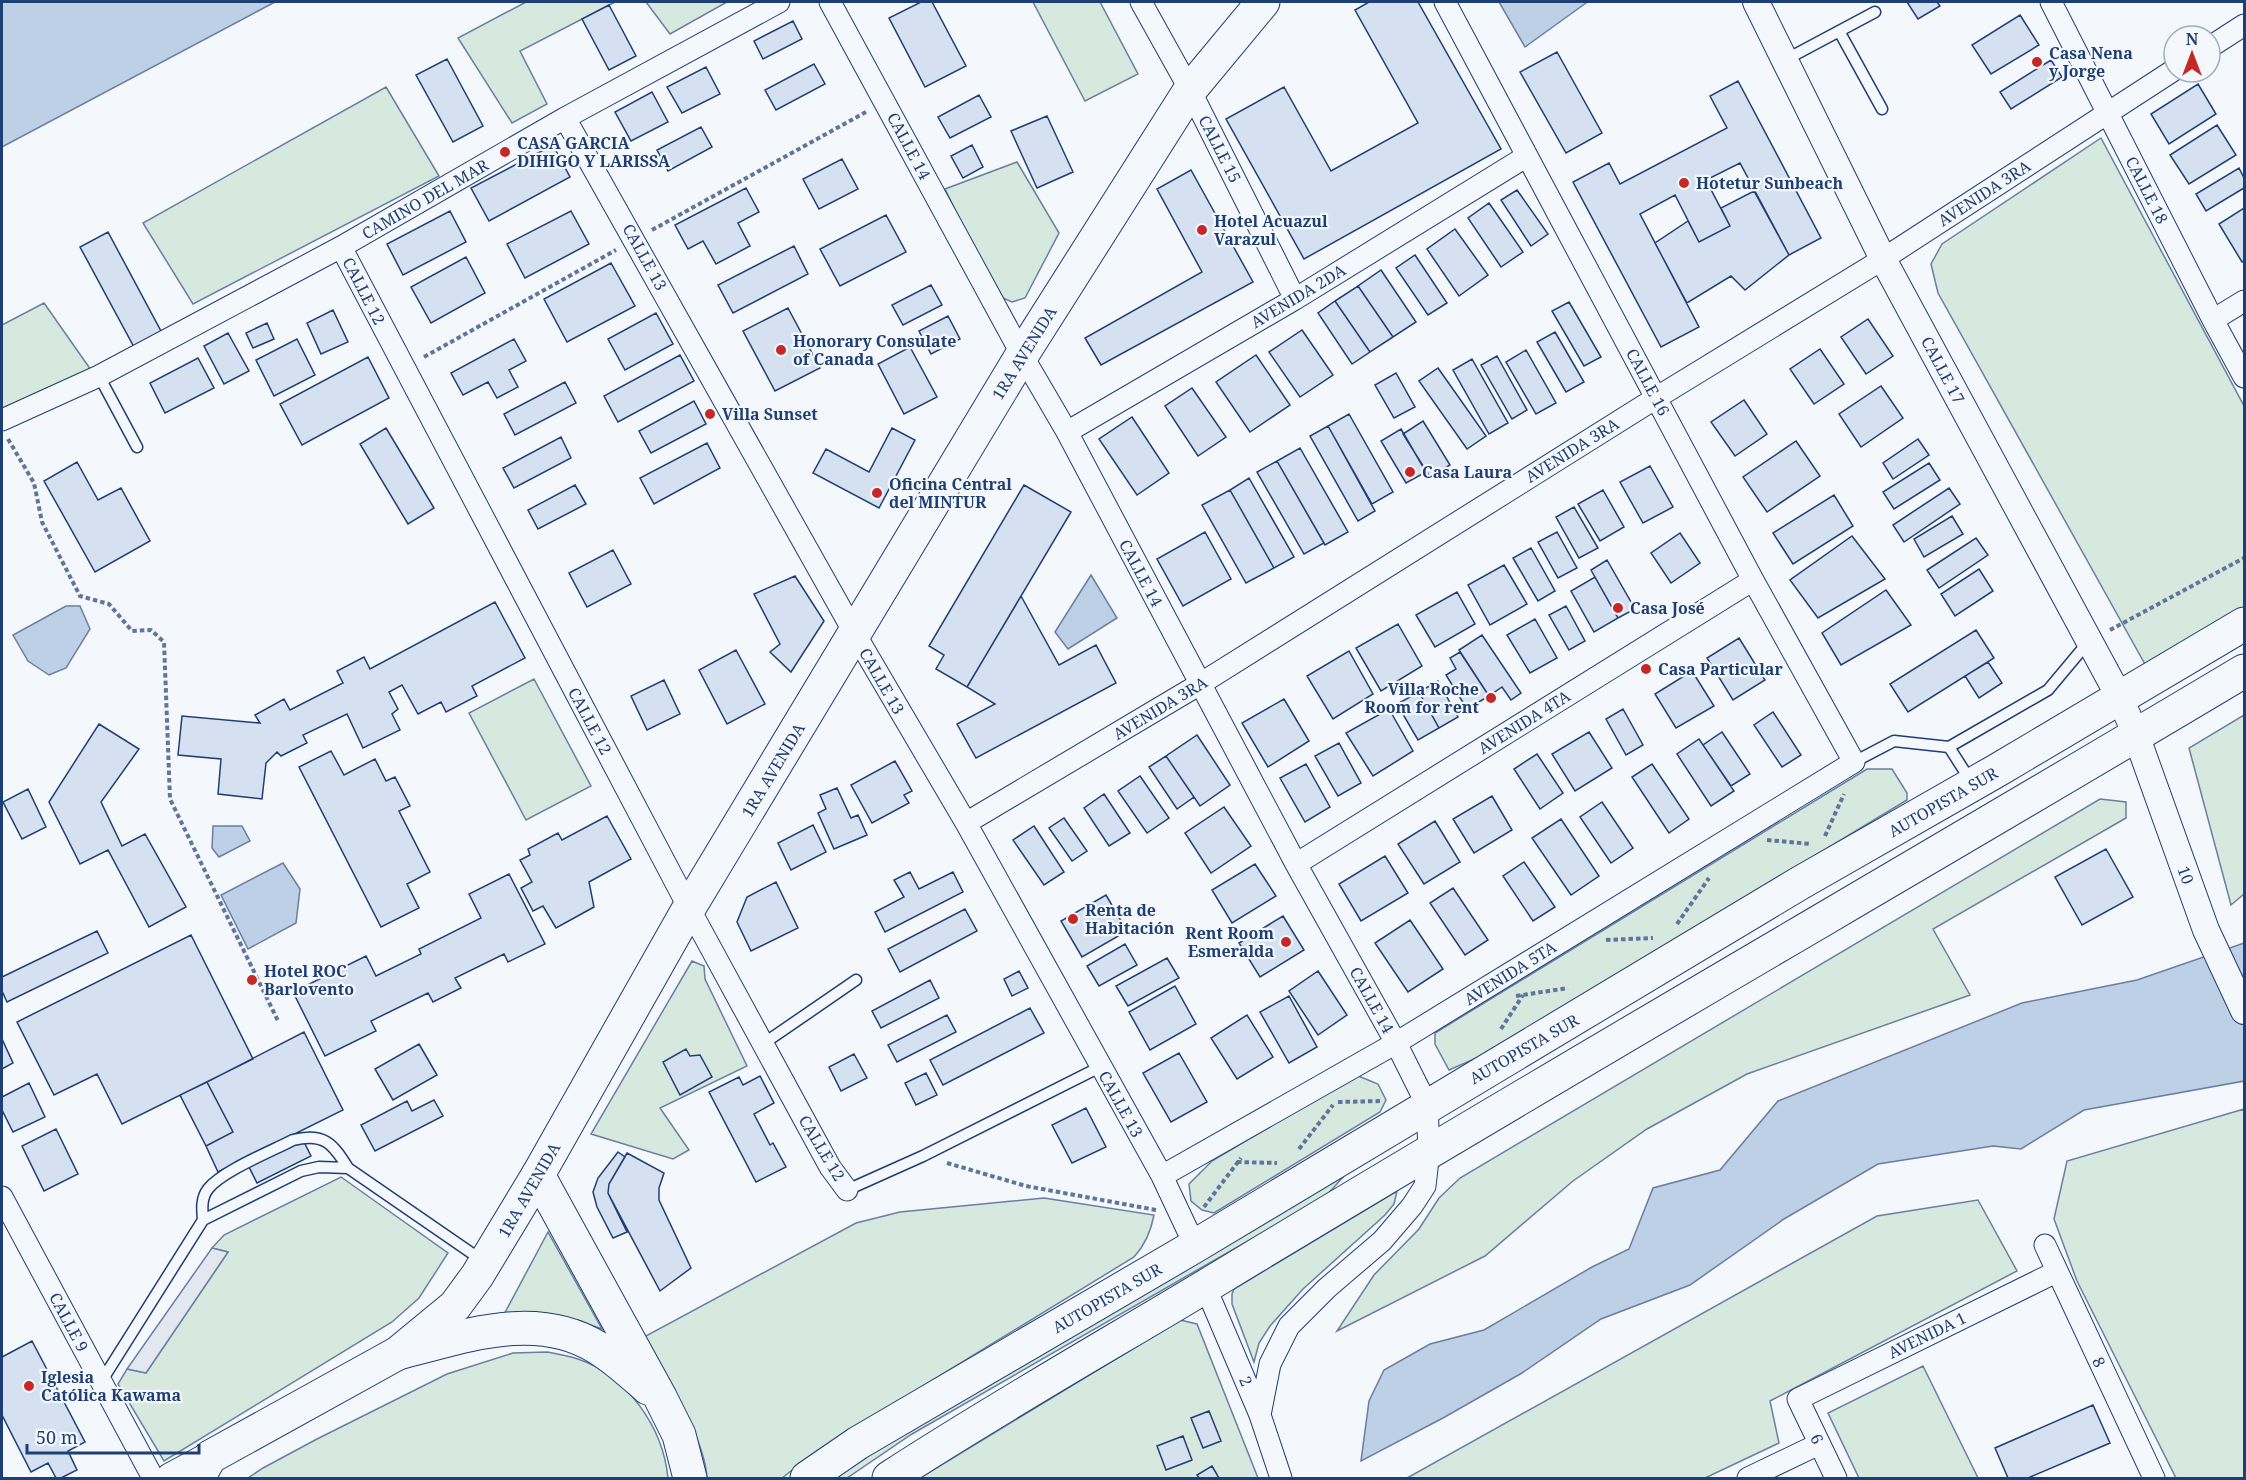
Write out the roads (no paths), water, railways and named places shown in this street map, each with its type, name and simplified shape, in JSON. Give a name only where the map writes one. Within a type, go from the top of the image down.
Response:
[{"type":"main road","name":"1RA AVENIDA","points":[[204,1468],[398,1353],[455,1306],[486,1263],[689,908],[1022,355],[1190,90],[1263,2]]},
{"type":"main road","name":"AUTOPISTA SUR","points":[[807,1479],[858,1443],[1195,1246],[1800,883],[2244,624]]},
{"type":"main road","points":[[889,1479],[998,1409],[1429,1151],[2244,671]]},
{"type":"main road","points":[[538,1175],[660,1397],[679,1435],[690,1479]]},
{"type":"main road","points":[[398,1353],[485,1331],[520,1328],[557,1330],[598,1348],[660,1397]]},
{"type":"main road","points":[[171,1479],[204,1468]]},
{"type":"street","name":"CAMINO DEL MAR","points":[[4,428],[341,247],[566,118],[779,2]]},
{"type":"street","name":"CALLE 14","points":[[830,2],[1022,355],[1067,432],[1296,864],[1396,1043],[1427,1105],[1429,1151],[1425,1186],[1412,1206],[1382,1241],[1327,1288],[1289,1326],[1270,1364],[1260,1415]]},
{"type":"street","name":"CALLE 15","points":[[1141,2],[1190,90],[1295,299]]},
{"type":"street","name":"CALLE 16","points":[[1445,2],[1753,579],[1854,762]]},
{"type":"street","name":"CALLE 17","points":[[1756,2],[1883,259],[2120,698],[2136,735]]},
{"type":"street","name":"CALLE 18","points":[[2051,2],[2244,377]]},
{"type":"street","points":[[2222,39],[2244,25]]},
{"type":"street","name":"AVENIDA 3RA","points":[[966,823],[1200,684],[1656,398],[1883,259],[2162,78]]},
{"type":"street","name":"CALLE 13","points":[[566,118],[855,633],[966,823],[1161,1176],[1188,1210],[1195,1246]]},
{"type":"street","name":"AVENIDA 2DA","points":[[1067,432],[1295,299],[1527,156]]},
{"type":"street","name":"CALLE 12","points":[[341,247],[689,908],[830,1167],[847,1190]]},
{"type":"street","points":[[2213,320],[2244,301]]},
{"type":"street","name":"AVENIDA 4TA","points":[[1296,864],[1753,579]]},
{"type":"street","name":"10","points":[[2136,735],[2206,930],[2244,1011]]},
{"type":"street","name":"AVENIDA 5TA","points":[[1161,1176],[1396,1043],[1854,762]]},
{"type":"street","name":"CALLE 9","points":[[2,1197],[153,1479]]},
{"type":"street","name":"8","points":[[2045,1245],[2154,1479]]},
{"type":"street","name":"AVENIDA 1","points":[[1798,1399],[2056,1272]]},
{"type":"street","name":"2","points":[[1205,1286],[1260,1415],[1281,1479]]},
{"type":"street","name":"6","points":[[1798,1399],[1836,1479]]},
{"type":"street","points":[[1748,1479],[1820,1444]]},
{"type":"lane","points":[[1785,60],[1875,12]]},
{"type":"lane","points":[[1839,31],[1882,109]]},
{"type":"lane","points":[[99,376],[137,447]]},
{"type":"lane","points":[[1854,762],[1894,741],[1949,747],[2048,690],[2089,641]]},
{"type":"lane","points":[[1949,747],[1973,784]]},
{"type":"lane","points":[[763,1044],[856,980]]},
{"type":"lane","points":[[847,1190],[923,1156],[1100,1067]]},
{"type":"lane","points":[[203,1220],[202,1201],[208,1189],[223,1176],[293,1140],[304,1137],[322,1140],[335,1147],[348,1168],[486,1263]]},
{"type":"lane","points":[[101,1382],[203,1220],[301,1171],[326,1166],[348,1168]]},
{"type":"water","points":[[2,2],[275,2],[2,147]]},
{"type":"water","points":[[1499,2],[1585,2],[1586,3],[1525,47]]},
{"type":"water","points":[[1091,575],[1117,618],[1068,649],[1055,632]]},
{"type":"water","points":[[66,606],[80,606],[90,629],[66,668],[49,675],[28,661],[13,635]]},
{"type":"water","points":[[213,826],[242,826],[250,841],[219,857],[212,848]]},
{"type":"water","points":[[283,863],[300,889],[296,923],[248,949],[221,895]]},
{"type":"water","points":[[2244,943],[2244,1081],[2084,1110],[2021,1149],[1993,1146],[1878,1164],[1784,1219],[1690,1285],[1601,1319],[1522,1373],[1361,1461],[1369,1401],[1384,1370],[1430,1344],[1484,1330],[1592,1267],[1629,1249],[1653,1188],[1720,1170],[1778,1101],[2022,1003],[2137,980]]},
{"type":"place","name":"Casa Nena y Jorge","points":[[2037,62]]},
{"type":"place","name":"CASA GARCIA DIHIGO Y LARISSA","points":[[505,152]]},
{"type":"place","name":"Hotetur Sunbeach","points":[[1684,183]]},
{"type":"place","name":"Hotel Acuazul Varazul","points":[[1202,230]]},
{"type":"place","name":"Honorary Consulate of Canada","points":[[781,350]]},
{"type":"place","name":"Villa Sunset","points":[[710,414]]},
{"type":"place","name":"Casa Laura","points":[[1410,472]]},
{"type":"place","name":"Oficina Central del MINTUR","points":[[877,493]]},
{"type":"place","name":"Casa José","points":[[1618,608]]},
{"type":"place","name":"Casa Particular","points":[[1646,669]]},
{"type":"place","name":"Villa Roche Room for rent","points":[[1491,698]]},
{"type":"place","name":"Renta de Habitación","points":[[1073,919]]},
{"type":"place","name":"Rent Room Esmeralda","points":[[1286,942]]},
{"type":"place","name":"Hotel ROC Barlovento","points":[[252,980]]},
{"type":"place","name":"Iglesia Católica Kawama","points":[[29,1386]]}]
